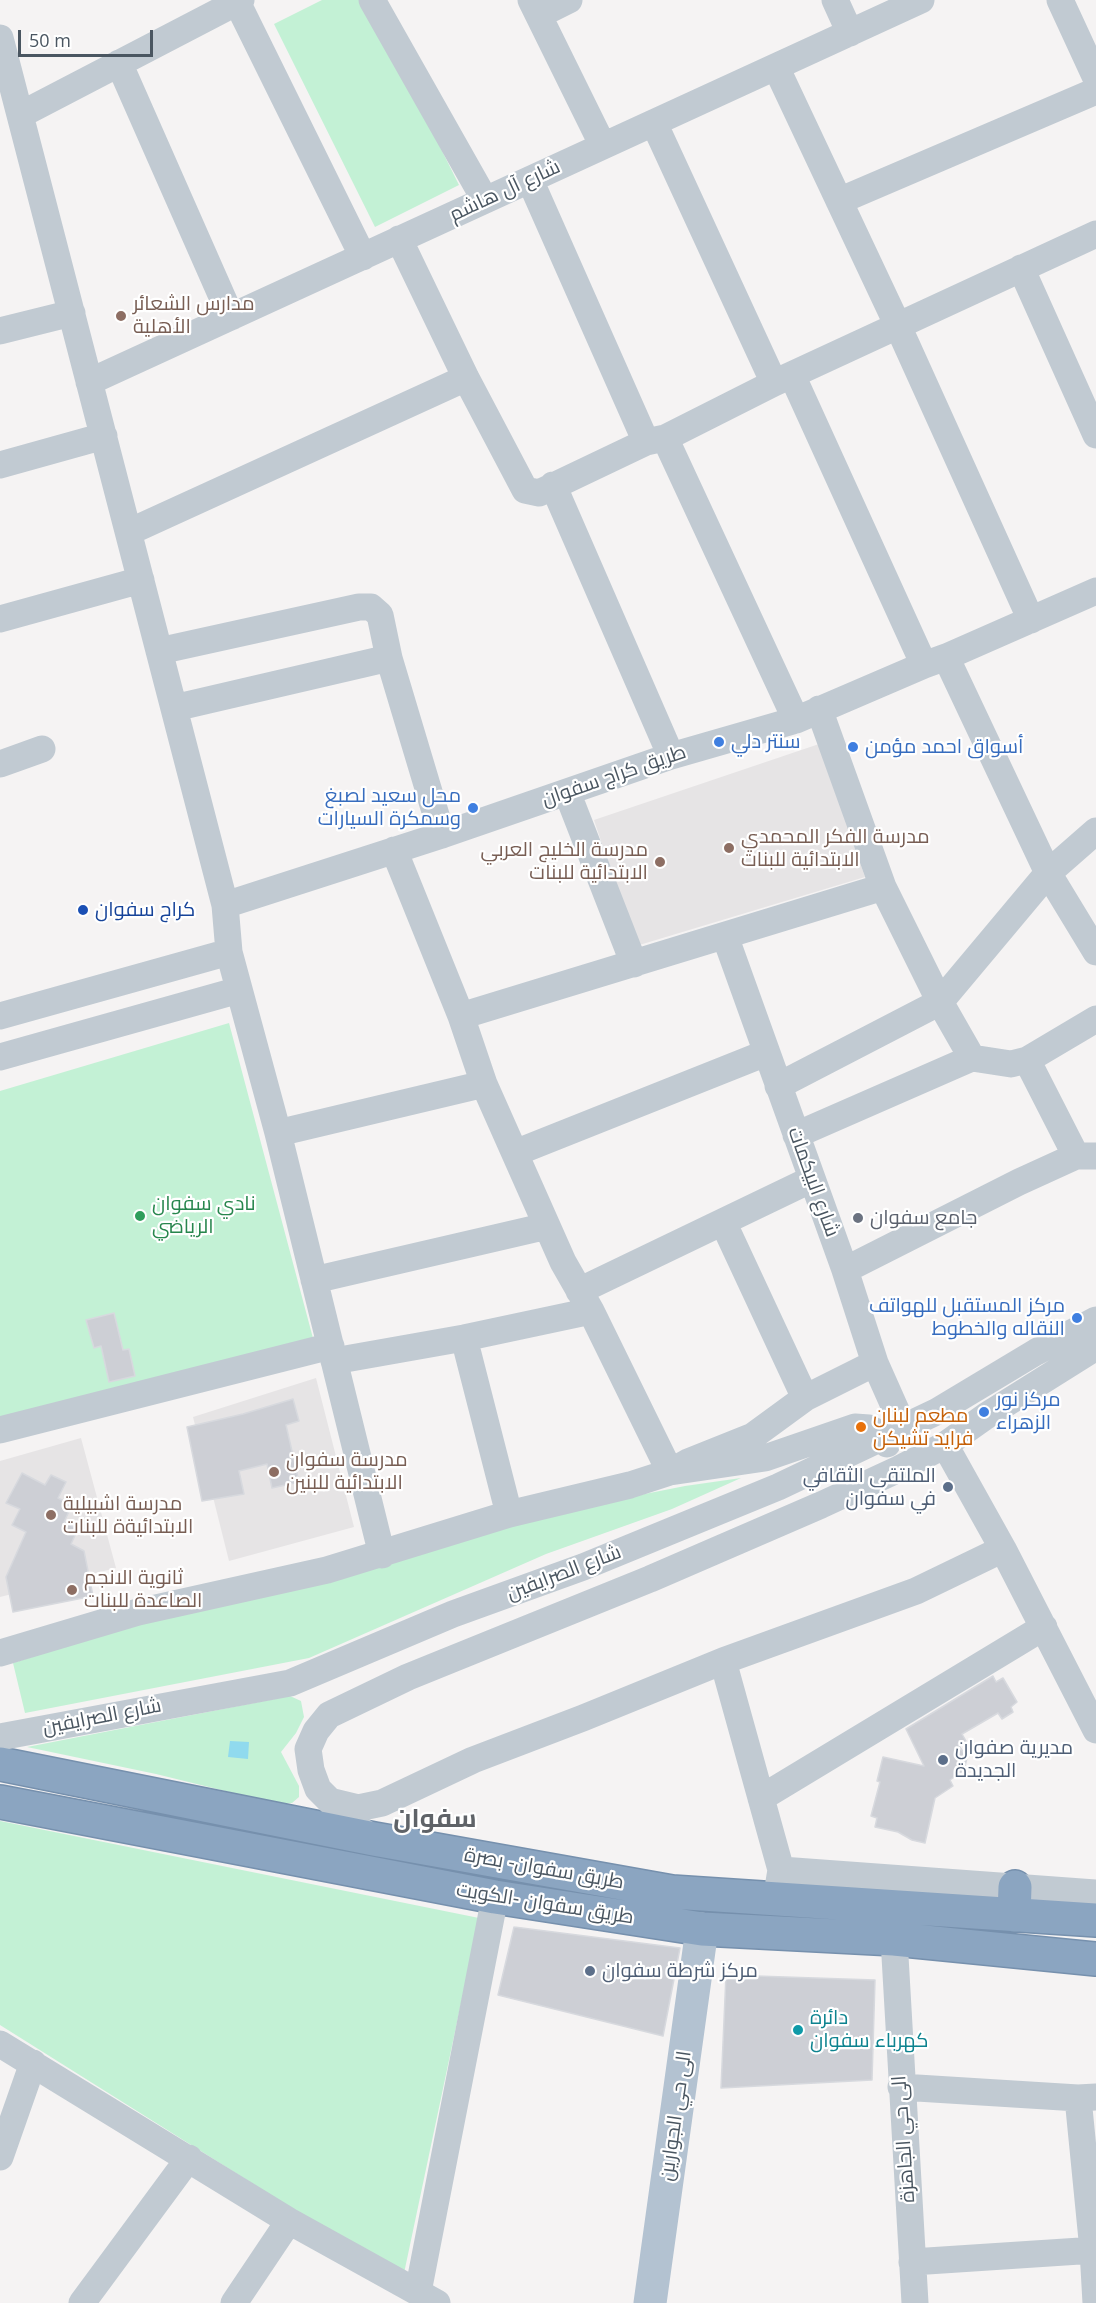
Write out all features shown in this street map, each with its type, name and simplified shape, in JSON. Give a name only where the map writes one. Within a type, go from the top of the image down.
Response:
[{"type":"highway","name":"طريق سفوان- بصرة","points":[[0,1764],[391,1843],[672,1892],[779,1884],[1015,1901],[1096,1920]]},
{"type":"highway","name":"طريق سفوان -الكويت","points":[[0,1802],[495,1898],[702,1929],[894,1939],[1096,1959]]},
{"type":"highway","points":[[378,1875],[386,1862],[387,1848],[391,1843],[410,1853],[405,1867],[410,1881]]},
{"type":"main road","name":"الى حي الجوارين","points":[[650,2303],[702,1929]]},
{"type":"street","points":[[372,0],[485,200]]},
{"type":"street","points":[[569,0],[535,7],[603,146]]},
{"type":"street","points":[[835,0],[850,33]]},
{"type":"street","name":"شارع آل هاشم","points":[[89,382],[921,0]]},
{"type":"street","points":[[1060,0],[1096,78]]},
{"type":"street","points":[[20,114],[119,63],[225,4],[363,256]]},
{"type":"street","points":[[0,38],[225,905],[229,952],[278,1133],[382,1555]]},
{"type":"street","points":[[119,63],[231,317]]},
{"type":"street","points":[[776,67],[898,326],[1031,620]]},
{"type":"street","points":[[839,201],[1096,91]]},
{"type":"street","points":[[654,123],[783,379],[1048,873],[1096,952]]},
{"type":"street","points":[[530,180],[656,440],[807,714],[883,887],[940,1002],[972,1058]]},
{"type":"street","points":[[399,239],[466,378],[525,490],[539,493],[1096,234]]},
{"type":"street","points":[[1021,268],[1096,435]]},
{"type":"street","points":[[0,331],[72,313]]},
{"type":"street","points":[[129,532],[466,378]]},
{"type":"street","points":[[0,465],[104,436]]},
{"type":"street","points":[[554,485],[671,756]]},
{"type":"street","points":[[0,618],[141,580]]},
{"type":"street","name":"طريق كراج سفوان","points":[[225,905],[442,835],[671,756],[807,714],[1096,591]]},
{"type":"street","points":[[159,651],[359,607],[371,607],[380,615],[389,658],[442,835]]},
{"type":"street","points":[[174,708],[389,658]]},
{"type":"street","points":[[0,764],[42,749]]},
{"type":"street","points":[[567,792],[634,964]]},
{"type":"street","points":[[778,1086],[940,1002],[1048,873],[1096,831]]},
{"type":"street","points":[[394,850],[461,1016],[484,1084],[514,1153],[547,1226],[670,1472]]},
{"type":"street","points":[[461,1016],[883,887]]},
{"type":"street","name":"شارع البيكمات","points":[[724,936],[845,1270],[875,1363],[893,1431],[899,1469]]},
{"type":"street","points":[[0,1016],[229,952]]},
{"type":"street","points":[[0,1057],[239,990]]},
{"type":"street","points":[[796,1136],[972,1058],[1011,1064],[1027,1060],[1096,1019]]},
{"type":"street","points":[[514,1153],[766,1053]]},
{"type":"street","points":[[845,1270],[1019,1182],[1086,1156],[1027,1060]]},
{"type":"street","points":[[278,1133],[484,1084]]},
{"type":"street","points":[[0,1430],[332,1353],[464,1338],[585,1301],[723,1222],[812,1179]]},
{"type":"street","points":[[723,1222],[805,1398]]},
{"type":"street","points":[[315,1280],[547,1226]]},
{"type":"street","name":"شارع الصرايفين","points":[[0,1737],[290,1683],[453,1614],[583,1567],[778,1487],[936,1412],[1036,1352],[1096,1320]]},
{"type":"street","points":[[464,1338],[509,1514]]},
{"type":"street","name":"شارع الصرايفين","points":[[338,1711],[408,1677],[538,1626],[821,1505],[899,1469],[945,1444],[1096,1347]]},
{"type":"street","points":[[1036,1352],[1051,1377]]},
{"type":"street","points":[[759,1447],[805,1398],[875,1363]]},
{"type":"street","points":[[0,1653],[138,1612],[327,1570],[382,1555],[509,1514],[630,1485],[670,1472],[688,1462],[855,1427],[893,1431]]},
{"type":"street","points":[[945,1444],[1044,1627],[1087,1691],[1096,1730]]},
{"type":"street","points":[[759,1447],[778,1487]]},
{"type":"street","points":[[333,1802],[358,1808],[382,1803],[473,1760],[723,1661],[916,1591],[1003,1549]]},
{"type":"street","points":[[761,1798],[1044,1627]]},
{"type":"street","points":[[723,1661],[761,1798],[779,1884]]},
{"type":"street","points":[[316,1672],[338,1711],[316,1731],[308,1749],[311,1770],[318,1789],[356,1827],[391,1843]]},
{"type":"street","points":[[1015,1901],[1096,1893]]},
{"type":"street","points":[[0,2044],[289,2221],[427,2298],[495,1898]]},
{"type":"street","name":"الى حي الجاهزة","points":[[894,1939],[915,2303]]},
{"type":"street","points":[[0,2157],[33,2063]]},
{"type":"street","points":[[901,2087],[1087,2098],[1096,2303]]},
{"type":"street","points":[[82,2303],[189,2158]]},
{"type":"street","points":[[234,2303],[289,2221]]},
{"type":"street","points":[[912,2262],[1095,2250]]},
{"type":"shaded area","name":"مدرسة الفكر المحمدي الابتدائية للبنات","points":[[819,744],[865,877],[636,946],[594,820]]},
{"type":"shaded area","name":"مدرسة سفوان الابتدائية للبنين","points":[[316,1378],[354,1527],[229,1561],[193,1417]]},
{"type":"shaded area","name":"مدرسة اشبيلية الابتدائيةة للبنات","points":[[81,1438],[116,1568],[0,1597],[0,1461]]},
{"type":"green space","points":[[322,0],[367,0],[459,185],[375,227],[274,24]]},
{"type":"green space","name":"نادي سفوان الرياضي","points":[[229,1023],[314,1342],[0,1424],[0,1091]]},
{"type":"green space","points":[[741,1478],[672,1509],[546,1554],[309,1658],[25,1713],[13,1663],[138,1623],[574,1508],[685,1486]]},
{"type":"green space","points":[[290,1696],[301,1701],[304,1717],[296,1733],[281,1752],[299,1786],[299,1797],[292,1803],[278,1804],[156,1774],[27,1747]]},
{"type":"green space","points":[[0,1821],[479,1918],[403,2278],[0,2025]]},
{"type":"water","points":[[230,1741],[249,1742],[248,1759],[228,1757]]},
{"type":"building","points":[[114,1313],[123,1350],[129,1349],[135,1376],[109,1382],[101,1346],[94,1348],[86,1320]]},
{"type":"building","points":[[293,1399],[299,1421],[286,1425],[299,1482],[272,1488],[267,1464],[239,1471],[244,1494],[202,1501],[187,1427]]},
{"type":"building","points":[[22,1473],[45,1485],[51,1475],[66,1482],[58,1498],[72,1505],[64,1522],[78,1529],[71,1544],[84,1551],[93,1596],[13,1612],[6,1577],[26,1532],[12,1525],[20,1509],[6,1503]]},
{"type":"building","name":"مديرية صفوان الجديدة","points":[[993,1676],[996,1682],[1003,1678],[1017,1702],[1011,1707],[1013,1712],[1002,1719],[998,1713],[962,1734],[966,1741],[958,1744],[967,1758],[964,1770],[950,1780],[953,1786],[935,1798],[925,1843],[912,1840],[898,1832],[875,1827],[877,1818],[871,1816],[880,1782],[877,1781],[883,1757],[924,1766],[906,1729]]},
{"type":"building","name":"مركز شرطة سفوان","points":[[514,1927],[680,1948],[663,2036],[498,1995]]},
{"type":"building","name":"دائرة كهرباء سفوان","points":[[726,1975],[875,1980],[872,2080],[721,2088]]},
{"type":"place","name":"مدارس الشعائر الأهلية","points":[[121,316]]},
{"type":"place","name":"سنتر دلي","points":[[719,742]]},
{"type":"place","name":"أسواق احمد مؤمن","points":[[853,747]]},
{"type":"place","name":"محل سعيد لصبغ وسمكرة السيارات","points":[[473,808]]},
{"type":"place","name":"مدرسة الفكر المحمدي الابتدائية للبنات","points":[[729,848]]},
{"type":"place","name":"مدرسة الخليج العربي الابتدائية للبنات","points":[[660,862]]},
{"type":"place","name":"كراج سفوان","points":[[83,910]]},
{"type":"place","name":"نادي سفوان الرياضي","points":[[140,1216]]},
{"type":"place","name":"جامع سفوان","points":[[858,1218]]},
{"type":"place","name":"مركز المستقبل للهواتف النقاله والخطوط","points":[[1077,1318]]},
{"type":"place","name":"مركز نور الزهراء","points":[[984,1412]]},
{"type":"place","name":"مطعم لبنان فرايد تشيكن","points":[[861,1427]]},
{"type":"place","name":"مدرسة سفوان الابتدائية للبنين","points":[[274,1472]]},
{"type":"place","name":"الملتقى الثقافي في سفوان","points":[[948,1487]]},
{"type":"place","name":"مدرسة اشبيلية الابتدائيةة للبنات","points":[[51,1515]]},
{"type":"place","name":"ثانوية الانجم الصاعدة للبنات","points":[[72,1590]]},
{"type":"place","name":"مديرية صفوان الجديدة","points":[[943,1760]]},
{"type":"place","name":"مركز شرطة سفوان","points":[[590,1971]]},
{"type":"place","name":"دائرة كهرباء سفوان","points":[[798,2030]]},
{"type":"district","name":"سفوان","points":[[435,1820]]}]
